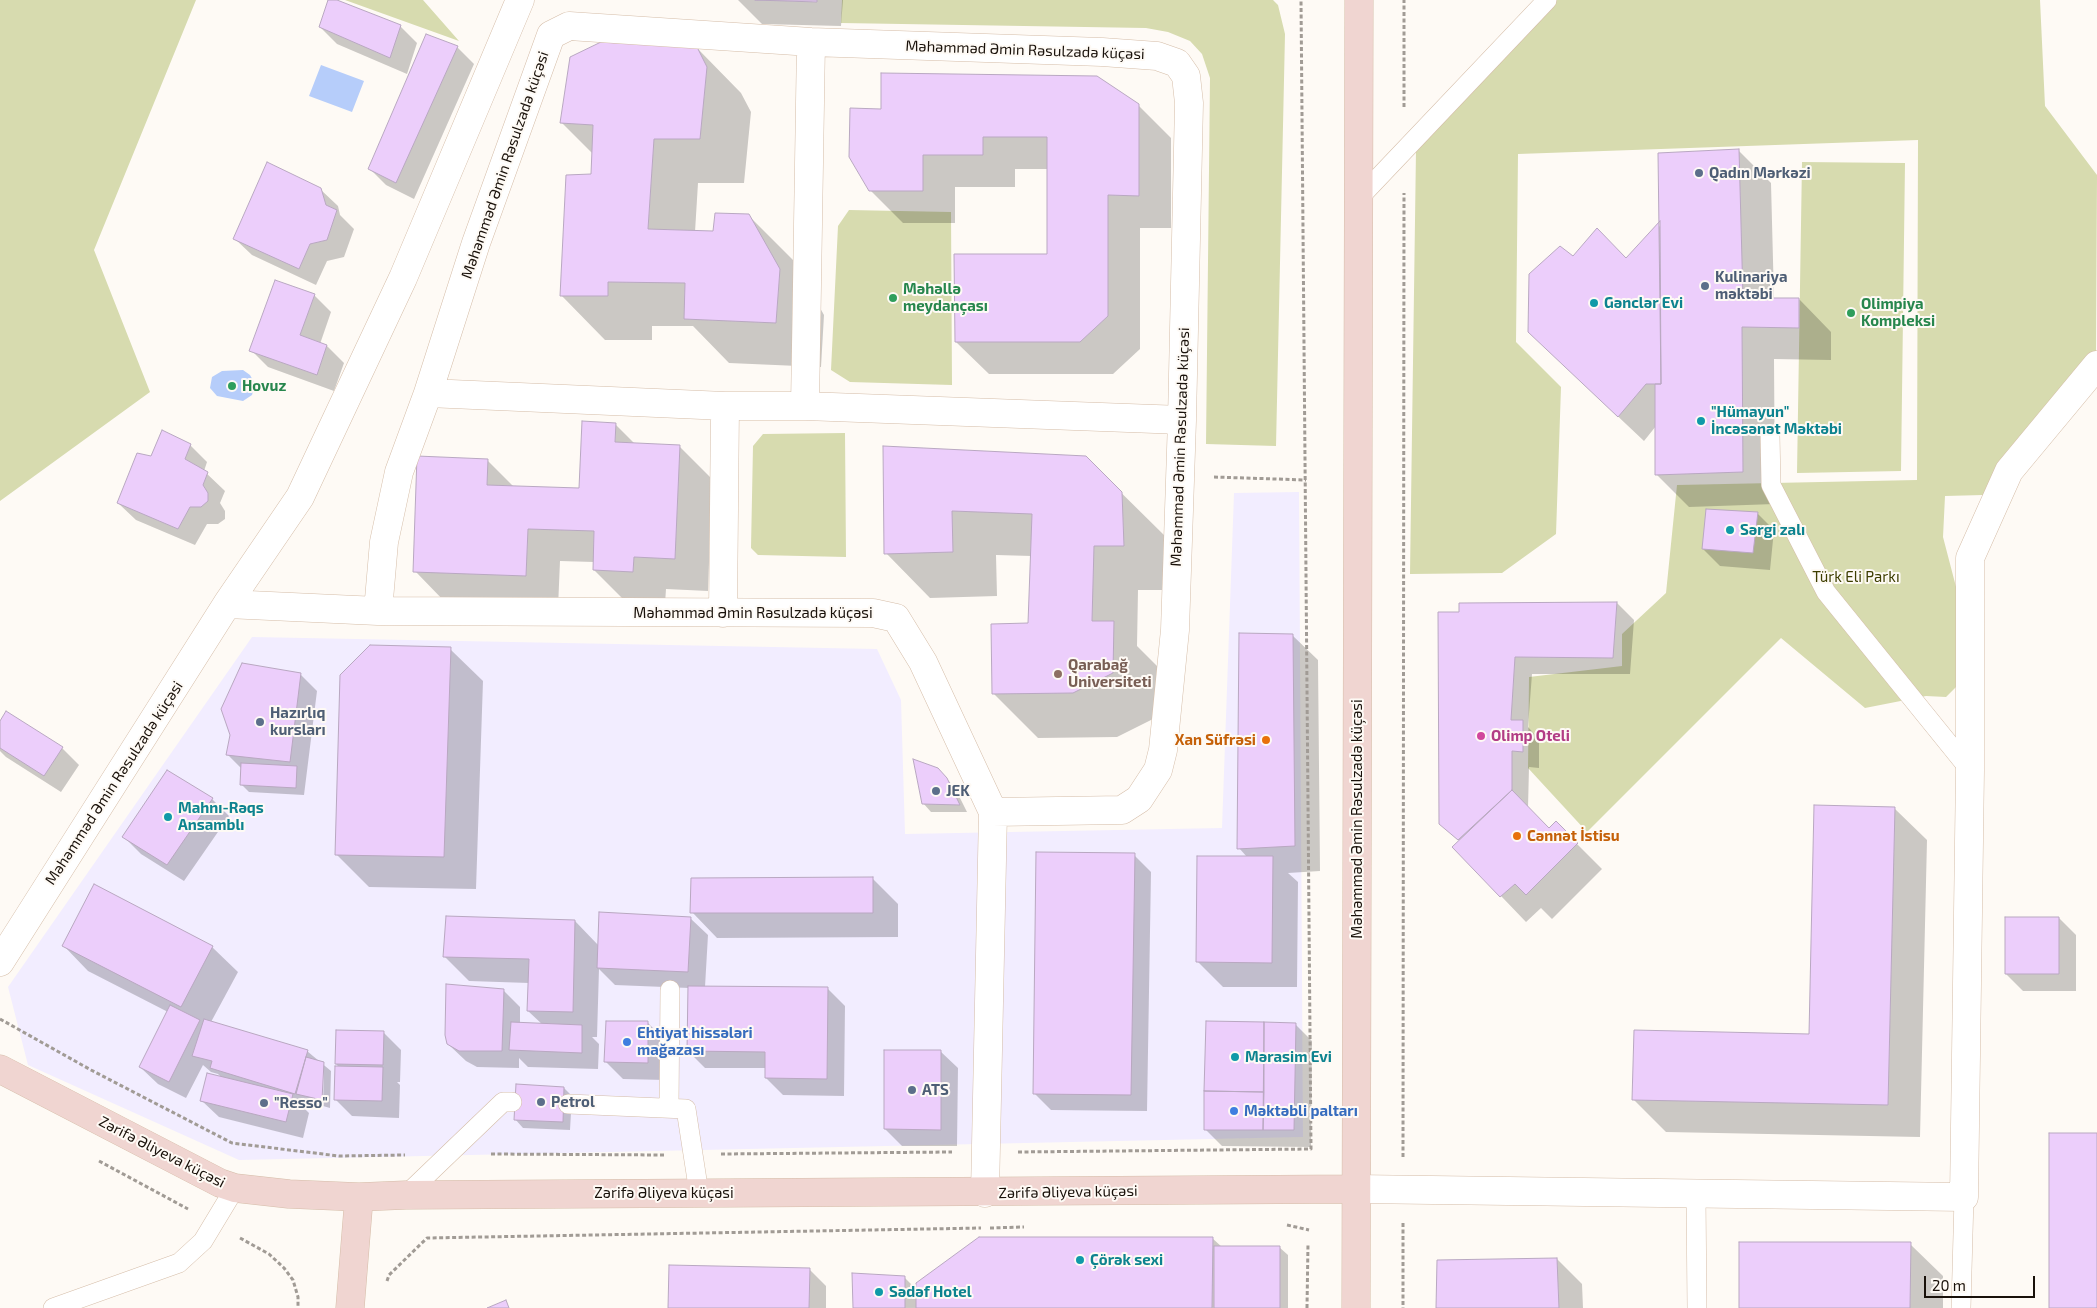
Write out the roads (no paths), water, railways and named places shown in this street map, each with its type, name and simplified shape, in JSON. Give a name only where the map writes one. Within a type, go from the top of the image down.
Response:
[{"type":"main road","name":"Məhəmməd Əmin Rəsulzadə küçəsi","points":[[1356,1308],[1360,0]]},
{"type":"main road","name":"Zərifə Əliyeva küçəsi","points":[[0,1069],[220,1183],[235,1188],[288,1194],[359,1197],[406,1195],[984,1193],[1356,1189]]},
{"type":"main road","points":[[350,1308],[359,1197]]},
{"type":"street","name":"Məhəmməd Əmin Rəsulzadə küçəsi","points":[[0,962],[227,604],[300,497],[402,278],[520,0]]},
{"type":"street","name":"Məhəmməd Əmin Rəsulzadə küçəsi","points":[[227,604],[378,611],[873,613],[896,618],[923,662],[992,812],[1122,810],[1139,799],[1158,770],[1163,750],[1175,630],[1189,102],[1186,76],[1177,63],[1157,56],[1102,52],[811,42],[569,26],[551,35],[476,243],[428,392],[399,472],[384,542],[378,611]]},
{"type":"street","points":[[805,406],[811,42]]},
{"type":"street","points":[[1356,1189],[1696,1195],[1964,1197],[1970,770],[1970,558],[2009,471],[2097,365]]},
{"type":"street","points":[[428,392],[725,406],[805,406],[1182,420]]},
{"type":"street","points":[[723,612],[725,406]]},
{"type":"street","points":[[984,1193],[992,812]]},
{"type":"lane","points":[[1359,198],[1547,0]]},
{"type":"lane","points":[[1770,435],[1770,485],[1826,592],[1970,770]]},
{"type":"lane","points":[[669,1108],[670,990]]},
{"type":"lane","points":[[406,1195],[503,1102],[512,1102]]},
{"type":"lane","points":[[568,1104],[686,1109],[699,1193]]},
{"type":"lane","points":[[53,1308],[179,1263],[203,1241],[235,1188]]},
{"type":"lane","points":[[1696,1195],[1697,1308]]},
{"type":"lane","points":[[1962,1308],[1964,1197]]},
{"type":"water","points":[[321,65],[364,81],[352,112],[309,96]]},
{"type":"water","name":"Hovuz","points":[[243,370],[250,375],[255,384],[252,395],[243,401],[217,396],[210,388],[212,377],[222,371]]},
{"type":"place","name":"Qadın Mərkəzi","points":[[1699,173]]},
{"type":"place","name":"Kulinariya məktəbi","points":[[1705,286]]},
{"type":"place","name":"Məhəllə meydançası","points":[[893,298]]},
{"type":"place","name":"Gənclər Evi","points":[[1594,303]]},
{"type":"place","name":"Olimpiya Kompleksi","points":[[1851,313]]},
{"type":"place","name":"Hovuz","points":[[232,386]]},
{"type":"place","name":"\"Hümayun\" İncəsənət Məktəbi","points":[[1701,421]]},
{"type":"place","name":"Sərgi zalı","points":[[1730,530]]},
{"type":"place","name":"Qarabağ Universiteti","points":[[1058,674]]},
{"type":"place","name":"Hazırlıq kursları","points":[[260,722]]},
{"type":"place","name":"Olimp Oteli","points":[[1481,736]]},
{"type":"place","name":"Xan Süfrəsi","points":[[1266,740]]},
{"type":"place","name":"JEK","points":[[936,791]]},
{"type":"place","name":"Mahnı-Rəqs Ansamblı","points":[[168,817]]},
{"type":"place","name":"Cənnət İstisu","points":[[1517,836]]},
{"type":"place","name":"Ehtiyat hissələri mağazası","points":[[627,1042]]},
{"type":"place","name":"Mərasim Evi","points":[[1235,1057]]},
{"type":"place","name":"ATS","points":[[912,1090]]},
{"type":"place","name":"Petrol","points":[[541,1102]]},
{"type":"place","name":"\"Resso\"","points":[[264,1103]]},
{"type":"place","name":"Məktəbli paltarı","points":[[1234,1111]]},
{"type":"place","name":"Çörək sexi","points":[[1080,1260]]},
{"type":"place","name":"Sədəf Hotel","points":[[879,1292]]},
{"type":"park label","name":"Türk Eli Parkı","points":[[1856,577]]}]
